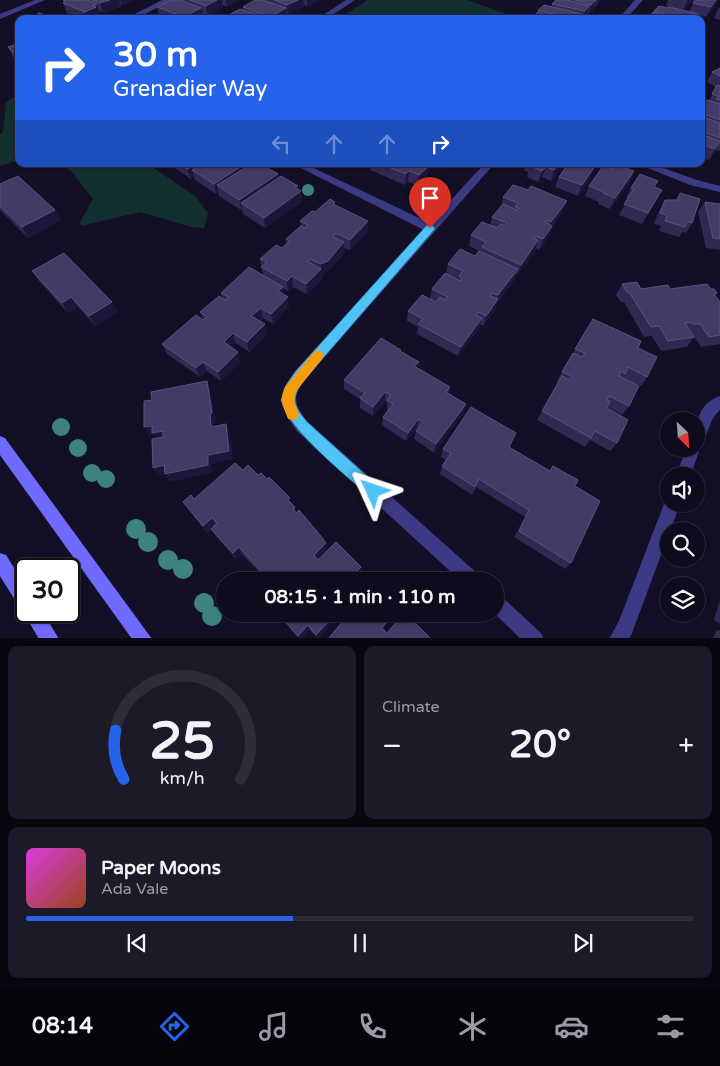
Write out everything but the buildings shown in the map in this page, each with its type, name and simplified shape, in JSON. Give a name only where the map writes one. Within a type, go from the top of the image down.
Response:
[{"type":"main road","points":[[0,443],[143,638]]},
{"type":"main road","points":[[0,562],[15,585]]},
{"type":"main road","points":[[40,623],[50,638]]},
{"type":"street","points":[[0,17],[41,0]]},
{"type":"street","points":[[137,15],[168,0]]},
{"type":"street","points":[[327,15],[351,0]]},
{"type":"street","points":[[626,15],[639,0]]},
{"type":"street","points":[[304,167],[430,228]]},
{"type":"street","points":[[463,572],[302,426],[292,413],[288,400],[291,387],[300,375],[486,167]]},
{"type":"street","points":[[650,167],[694,183],[720,189]]},
{"type":"street","points":[[705,417],[707,412],[720,402]]},
{"type":"street","points":[[618,638],[626,627],[669,512]]},
{"type":"street","points":[[504,610],[535,638]]},
{"type":"green space","points":[[368,0],[467,0],[510,15],[344,15]]},
{"type":"green space","points":[[15,97],[15,161],[0,166],[0,134],[3,132],[6,102]]},
{"type":"green space","points":[[65,167],[152,167],[195,196],[208,213],[204,228],[191,227],[140,212],[81,226],[80,222],[93,199],[72,172]]},
{"type":"slow traffic","points":[[293,415],[288,400],[291,387],[318,355]]},
{"type":"route","points":[[373,491],[302,426],[292,413],[288,400],[291,387],[300,375],[430,228]]}]
